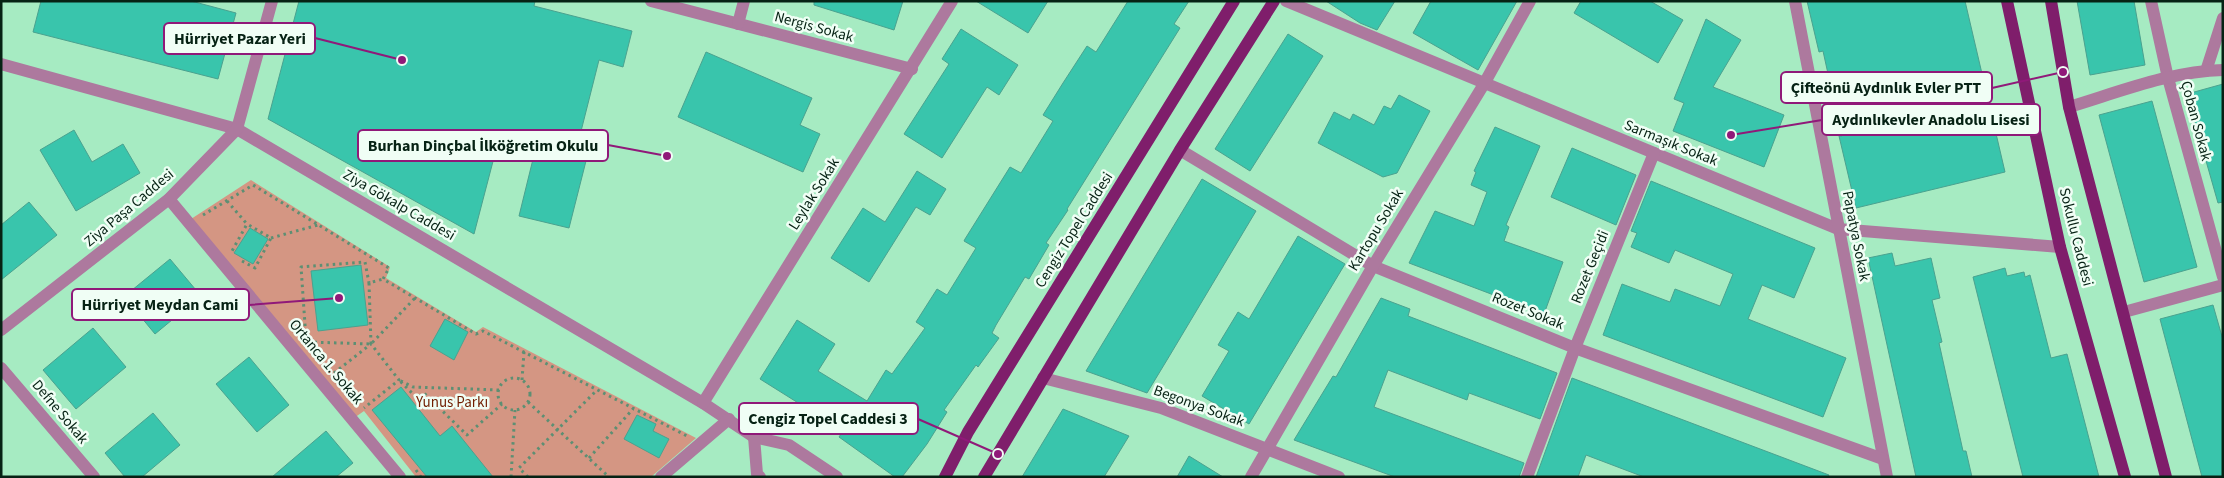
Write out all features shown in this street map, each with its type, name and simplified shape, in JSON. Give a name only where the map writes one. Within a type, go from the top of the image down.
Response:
[{"type":"main road","name":"Cengiz Topel Caddesi","points":[[945,477],[968,432],[1234,1]]},
{"type":"main road","points":[[984,477],[1180,150],[1274,1]]},
{"type":"main road","name":"Sokullu Caddesi","points":[[2007,1],[2060,247],[2125,477]]},
{"type":"main road","name":"Sokullu Caddesi","points":[[2051,1],[2069,106],[2166,477]]},
{"type":"street","name":"Ziya Paşa Caddesi","points":[[1,330],[169,199],[236,129],[272,1]]},
{"type":"street","name":"Nergis Sokak","points":[[651,1],[912,69]]},
{"type":"street","points":[[738,24],[744,1]]},
{"type":"street","name":"Leylak Sokak","points":[[702,403],[912,69],[952,1]]},
{"type":"street","name":"Sarmaşık Sokak","points":[[1286,1],[1838,229],[2060,247]]},
{"type":"street","name":"Kartopu Sokak","points":[[1251,477],[1373,266],[1484,84],[1530,1]]},
{"type":"street","name":"Papatya Sokak","points":[[1795,1],[1887,477]]},
{"type":"street","name":"Çoban Sokak","points":[[2151,1],[2168,78],[2223,277]]},
{"type":"street","points":[[2206,70],[2223,18]]},
{"type":"street","name":"Ziya Gökalp Caddesi","points":[[1,64],[236,129],[729,419],[754,437],[789,444],[837,477]]},
{"type":"street","points":[[2069,106],[2168,78],[2206,70],[2223,70]]},
{"type":"street","name":"Rozet Sokak","points":[[1180,150],[1373,266],[1575,348],[1884,459]]},
{"type":"street","name":"Rozet Geçidi","points":[[1527,477],[1575,348],[1654,154]]},
{"type":"street","name":"Ortanca 1. Sokak","points":[[169,199],[400,477]]},
{"type":"street","points":[[2124,312],[2223,285]]},
{"type":"street","name":"Defne Sokak","points":[[1,368],[94,477]]},
{"type":"street","name":"Begonya Sokak","points":[[1043,378],[1161,408],[1339,477]]},
{"type":"street","points":[[661,477],[729,419]]},
{"type":"street","points":[[754,437],[757,474],[760,477]]},
{"type":"path","points":[[196,219],[253,186],[389,268],[383,279],[369,283]]},
{"type":"path","points":[[227,201],[247,224],[271,238],[318,225]]},
{"type":"path","points":[[231,254],[247,224]]},
{"type":"path","points":[[239,259],[255,268],[271,238]]},
{"type":"path","points":[[306,342],[301,268],[365,262],[369,283],[371,344],[399,380],[417,398],[424,393],[468,435],[502,404]]},
{"type":"path","points":[[383,279],[476,334],[483,331],[690,438],[682,444]]},
{"type":"path","points":[[327,378],[371,344],[415,298]]},
{"type":"path","points":[[297,342],[371,344]]},
{"type":"path","points":[[522,380],[524,352]]},
{"type":"path","points":[[516,378],[522,380],[528,386],[530,392],[528,402],[515,410],[502,404],[499,399],[499,390],[505,380],[516,378]]},
{"type":"path","points":[[399,380],[413,387],[499,390]]},
{"type":"path","points":[[359,412],[399,380]]},
{"type":"path","points":[[510,476],[597,390]]},
{"type":"path","points":[[528,402],[606,476]]},
{"type":"path","points":[[364,408],[371,415]]},
{"type":"path","points":[[589,458],[633,408]]},
{"type":"path","points":[[510,476],[515,410]]},
{"type":"path","points":[[519,468],[528,477]]},
{"type":"path","points":[[414,469],[421,477]]},
{"type":"green space","name":"Yunus Parkı","points":[[251,180],[390,267],[386,278],[476,332],[483,327],[696,438],[651,477],[416,477],[364,411],[354,418],[191,219]]},
{"type":"building","points":[[41,1],[191,1],[236,13],[218,79],[33,32]]},
{"type":"building","points":[[299,1],[535,1],[534,6],[632,31],[623,67],[599,60],[575,155],[587,157],[569,228],[519,216],[534,155],[497,146],[474,234],[268,119]]},
{"type":"building","points":[[814,1],[903,1],[894,30],[814,5]]},
{"type":"building","points":[[976,1],[1048,1],[1028,33]]},
{"type":"building","points":[[1128,1],[1189,1],[1174,24],[1180,28],[1046,243],[1049,245],[1029,279],[1025,277],[996,325],[992,333],[999,338],[978,367],[976,365],[944,410],[947,412],[927,444],[902,477],[895,477],[839,437],[843,431],[760,379],[797,320],[835,344],[818,371],[867,401],[886,370],[892,374],[925,328],[916,322],[937,289],[947,295],[976,248],[964,241],[965,239],[1010,167],[1021,173],[1053,121],[1043,115],[1087,46],[1096,52]]},
{"type":"building","points":[[1326,1],[1395,1],[1377,30],[1360,23]]},
{"type":"building","points":[[1431,1],[1517,1],[1478,70],[1413,33]]},
{"type":"building","points":[[1581,1],[1650,1],[1683,20],[1658,63],[1574,13]]},
{"type":"building","points":[[1807,1],[1965,1],[2005,172],[1856,208],[1839,136],[1842,136],[1823,51],[1819,52]]},
{"type":"building","points":[[2077,1],[2134,1],[2145,65],[2090,75]]},
{"type":"building","points":[[1706,19],[1741,40],[1713,87],[1784,115],[1764,167],[1673,131],[1684,103],[1674,99]]},
{"type":"building","points":[[961,29],[1018,65],[999,95],[987,87],[942,158],[904,134],[949,64],[942,59]]},
{"type":"building","points":[[1288,34],[1323,56],[1250,171],[1215,149]]},
{"type":"building","points":[[706,52],[812,98],[800,125],[820,134],[803,172],[678,117]]},
{"type":"building","points":[[2223,84],[2223,202],[2218,203],[2187,94]]},
{"type":"building","points":[[1399,95],[1430,111],[1397,173],[1383,177],[1318,143],[1334,112],[1350,120],[1353,114],[1374,125],[1384,106],[1391,109]]},
{"type":"building","points":[[2152,101],[2197,267],[2144,282],[2099,115]]},
{"type":"building","points":[[1495,127],[1540,146],[1506,225],[1509,227],[1504,241],[1563,262],[1544,314],[1409,263],[1435,211],[1474,226],[1487,192],[1471,185],[1476,172],[1474,171]]},
{"type":"building","points":[[74,130],[92,162],[123,144],[140,173],[76,211],[40,150]]},
{"type":"building","points":[[1572,148],[1636,175],[1616,225],[1551,197]]},
{"type":"building","points":[[917,171],[946,189],[930,215],[916,207],[869,282],[831,258],[863,208],[885,222]]},
{"type":"building","points":[[1202,179],[1256,211],[1170,355],[1147,393],[1086,371]]},
{"type":"building","points":[[1651,181],[1815,248],[1794,298],[1762,285],[1748,319],[1846,358],[1823,417],[1603,335],[1622,284],[1670,302],[1675,289],[1720,306],[1733,274],[1675,250],[1669,263],[1631,247],[1637,233],[1631,231]]},
{"type":"building","points":[[29,202],[57,235],[1,280],[1,225]]},
{"type":"building","points":[[250,228],[268,239],[253,264],[234,253]]},
{"type":"building","points":[[1298,236],[1345,264],[1249,424],[1202,396],[1229,351],[1218,345],[1238,312],[1249,319]]},
{"type":"building","points":[[1892,253],[1895,266],[1931,258],[1940,298],[1932,300],[1942,342],[1939,343],[1963,451],[1966,451],[1972,477],[1916,477],[1868,258]]},
{"type":"building","points":[[170,259],[201,296],[155,334],[136,311],[126,295]]},
{"type":"building","points":[[361,265],[368,325],[318,331],[311,271]]},
{"type":"building","points":[[2005,268],[2007,276],[2024,272],[2025,277],[2030,275],[2051,358],[2067,354],[2099,477],[2023,477],[1973,277]]},
{"type":"building","points":[[1381,298],[1410,309],[1408,316],[1557,373],[1540,419],[1469,393],[1467,400],[1388,370],[1374,407],[1524,463],[1519,477],[1395,477],[1294,440],[1333,376],[1336,377]]},
{"type":"building","points":[[2213,305],[2223,340],[2223,477],[2202,477],[2160,319]]},
{"type":"building","points":[[445,319],[468,332],[454,360],[430,346]]},
{"type":"building","points":[[93,328],[126,367],[76,409],[43,370]]},
{"type":"building","points":[[249,357],[289,405],[257,432],[216,384]]},
{"type":"building","points":[[1572,378],[1829,475],[1828,477],[1644,477],[1586,455],[1578,477],[1536,477]]},
{"type":"building","points":[[401,387],[440,436],[452,426],[493,477],[427,477],[372,410]]},
{"type":"building","points":[[1063,409],[1129,436],[1104,477],[1022,477]]},
{"type":"building","points":[[153,413],[180,445],[142,477],[125,477],[105,453]]},
{"type":"building","points":[[637,415],[656,424],[653,431],[669,439],[659,458],[624,439]]},
{"type":"building","points":[[326,431],[353,463],[336,477],[272,477]]},
{"type":"building","points":[[1189,456],[1223,477],[1177,477]]},
{"type":"place","name":"Hürriyet Pazar Yeri","points":[[402,60]]},
{"type":"place","name":"Çifteönü Aydınlık Evler PTT","points":[[2063,72]]},
{"type":"place","name":"Aydınlıkevler Anadolu Lisesi","points":[[1731,135]]},
{"type":"place","name":"Burhan Dinçbal İlköğretim Okulu","points":[[667,156]]},
{"type":"place","name":"Hürriyet Meydan Cami","points":[[339,298]]},
{"type":"place","name":"Cengiz Topel Caddesi 3","points":[[998,454]]}]
